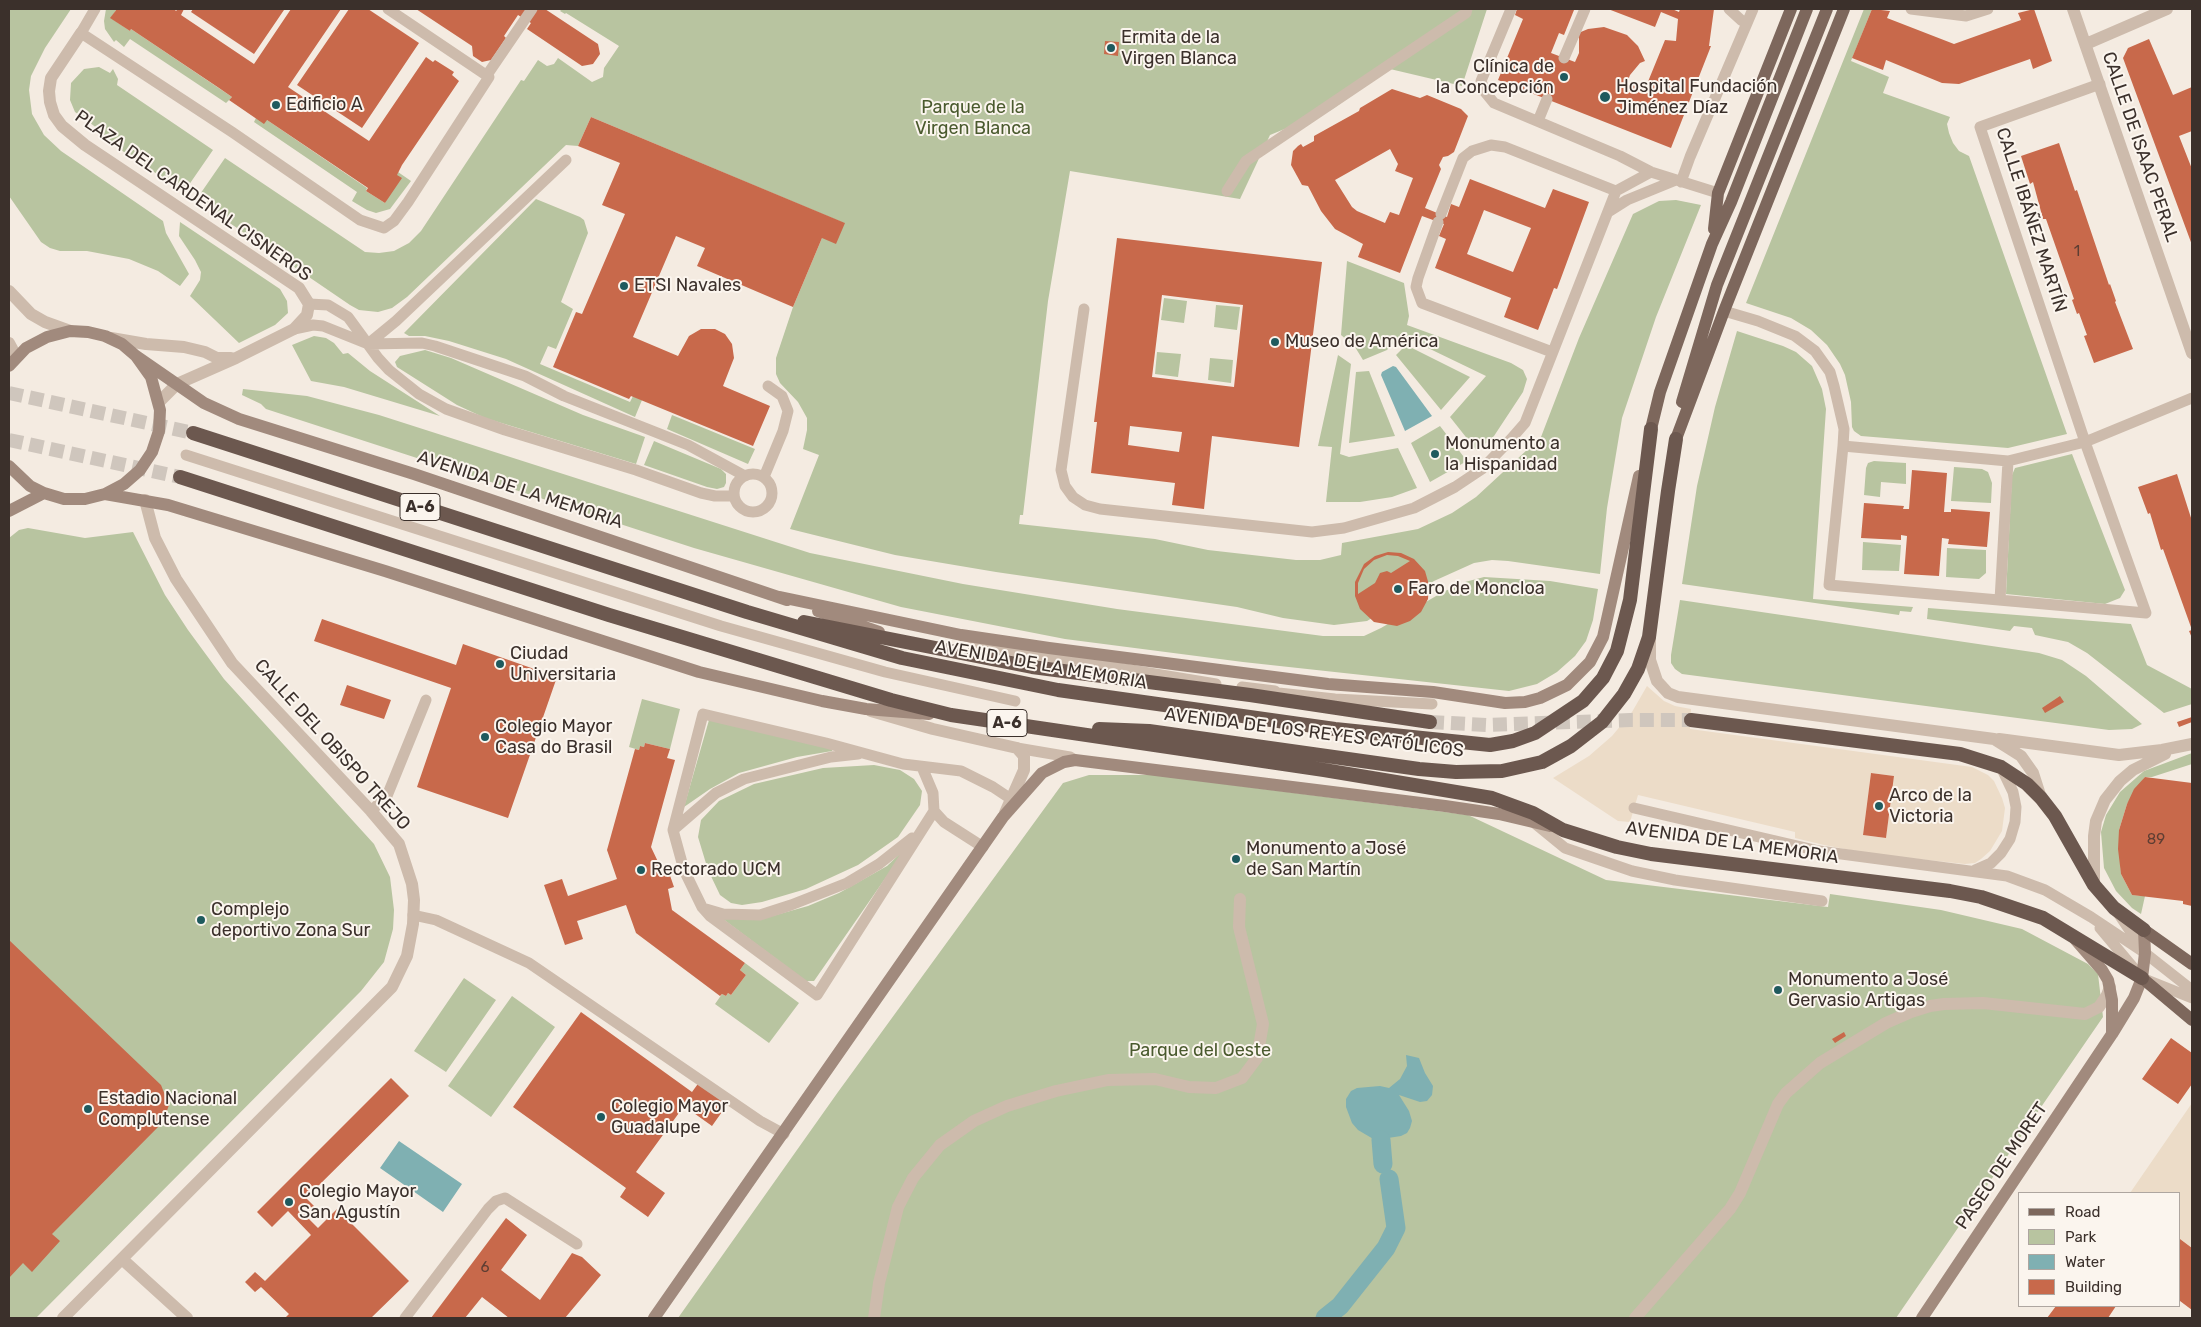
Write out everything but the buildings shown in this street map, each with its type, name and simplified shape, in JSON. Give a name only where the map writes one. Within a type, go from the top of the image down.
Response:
[{"type":"highway","name":"AVENIDA DE LOS REYES CATÓLICOS","points":[[1335,729],[1490,745],[1513,741],[1535,733],[1583,701],[1603,678],[1617,651],[1630,600],[1651,430]]},
{"type":"highway","name":"AVENIDA DE LA MEMORIA","points":[[193,433],[747,612],[902,658],[1058,690],[1335,729]]},
{"type":"highway","name":"AVENIDA DE LOS REYES CATÓLICOS","points":[[1063,731],[1115,729],[1149,732],[1419,769],[1456,772],[1502,771],[1542,762],[1571,746],[1602,722],[1638,669],[1650,637],[1676,439]]},
{"type":"highway","name":"AVENIDA DE LA MEMORIA","points":[[180,477],[618,618],[784,669],[952,715],[1492,798],[1515,806],[1563,830],[1617,847],[1651,854],[1950,891],[1981,897],[2043,918],[2071,933],[2142,978]]},
{"type":"highway","name":"AVENIDA DE LA MEMORIA","points":[[747,612],[1032,667],[1250,695],[1430,722]]},
{"type":"highway","points":[[1691,720],[1960,754],[2001,767],[2027,784],[2041,798],[2055,816],[2094,885],[2114,908],[2144,930]]},
{"type":"main road","points":[[1712,244],[1718,193],[1790,9]]},
{"type":"main road","name":"AVENIDA DE LOS REYES CATÓLICOS","points":[[1651,430],[1660,392],[1712,244],[1807,9]]},
{"type":"main road","name":"AVENIDA DE LOS REYES CATÓLICOS","points":[[1676,439],[1683,398],[1717,285],[1826,9]]},
{"type":"main road","points":[[1676,439],[1724,311],[1844,9]]},
{"type":"main road","points":[[9,466],[30,486],[44,493],[64,499],[84,499],[105,494],[124,484],[140,470],[152,452],[159,431],[159,402],[151,377],[136,356],[122,344],[105,336],[88,332],[70,331],[47,336],[26,348],[11,360]]},
{"type":"main road","name":"AVENIDA DE LA MEMORIA","points":[[136,356],[204,403],[239,419],[414,474],[780,597],[903,641]]},
{"type":"main road","points":[[780,597],[961,635],[1048,648],[1328,684],[1433,692],[1506,703],[1525,702],[1540,698],[1568,685],[1590,662],[1602,637],[1632,515],[1643,456],[1651,430]]},
{"type":"main road","points":[[9,511],[44,493]]},
{"type":"main road","name":"AVENIDA DE LA MEMORIA","points":[[105,494],[145,500],[385,571],[699,672],[776,692],[866,709],[952,715]]},
{"type":"main road","points":[[654,1318],[1003,817],[1042,773],[1064,762],[1075,760],[1445,806],[1532,821],[1563,830]]},
{"type":"main road","points":[[2144,930],[2192,964]]},
{"type":"main road","name":"PASEO DE MORET","points":[[1922,1318],[2112,1034],[2134,998],[2142,978],[2145,953],[2144,930]]},
{"type":"main road","points":[[2071,933],[2102,970],[2110,987],[2112,1034]]},
{"type":"main road","points":[[2142,978],[2192,1020]]},
{"type":"street","name":"CALLE DE ISAAC PERAL","points":[[2073,9],[2192,353]]},
{"type":"street","points":[[2086,44],[2168,9]]},
{"type":"street","name":"PLAZA DEL CARDENAL CISNEROS","points":[[81,32],[51,78],[50,102],[54,115],[62,126],[85,145],[299,288],[309,304],[307,315],[294,329],[178,384],[159,402]]},
{"type":"street","points":[[9,291],[31,314],[45,322],[70,331]]},
{"type":"street","points":[[105,336],[146,344],[184,347],[205,352],[217,358],[236,358]]},
{"type":"street","points":[[9,342],[11,360]]},
{"type":"street","name":"CALLE DEL OBISPO TREJO","points":[[63,1318],[392,987],[407,956],[414,915],[412,884],[399,844],[371,811],[232,663],[176,580],[155,538],[145,500]]},
{"type":"street","points":[[1650,637],[1650,660],[1654,674],[1668,693],[1678,697],[2118,755],[2188,745]]},
{"type":"street","name":"AVENIDA DE LA MEMORIA","points":[[866,709],[924,727],[1017,748]]},
{"type":"street","points":[[1994,739],[2021,756],[2034,773],[2041,798]]},
{"type":"street","points":[[2094,885],[2094,836],[2096,821],[2105,800],[2120,781],[2132,770],[2188,745]]},
{"type":"street","points":[[1003,817],[1021,778],[1025,763],[1024,756],[1017,748]]},
{"type":"street","points":[[874,1318],[879,1283],[898,1207],[913,1178],[940,1145],[974,1122],[1007,1106],[1108,1080],[1154,1079],[1189,1087],[1216,1088],[1242,1078],[1257,1058],[1263,1024],[1239,927],[1240,899]]},
{"type":"street","points":[[1635,1318],[1730,1209],[1743,1186],[1778,1104],[1786,1093],[1820,1064],[1886,1024],[1911,1012],[1930,1006],[1983,1003],[2085,1014],[2099,1007],[2110,987]]},
{"type":"street","points":[[122,1259],[187,1318]]},
{"type":"lane","points":[[95,9],[81,32],[360,220],[384,228],[394,221],[408,202],[489,77],[487,75],[532,9]]},
{"type":"lane","points":[[388,9],[487,75]]},
{"type":"lane","points":[[1227,191],[1246,161],[1466,13],[1467,9]]},
{"type":"lane","points":[[1511,9],[1481,81],[1485,92],[1494,103],[1620,156],[1651,172],[1718,193]]},
{"type":"lane","points":[[1564,58],[1585,9]]},
{"type":"lane","points":[[1729,9],[1740,20],[1747,23]]},
{"type":"lane","points":[[1608,212],[1627,200],[1678,181],[1753,9]]},
{"type":"lane","points":[[1910,9],[1966,16],[1988,9]]},
{"type":"lane","name":"CALLE IBÁÑEZ MARTÍN","points":[[1843,446],[1829,585],[2146,613],[2085,442],[1980,127],[2100,84]]},
{"type":"lane","points":[[1538,121],[1547,99]]},
{"type":"lane","points":[[1552,352],[1422,303],[1416,287],[1418,278],[1462,158],[1472,151],[1491,145],[1505,147],[1616,191]]},
{"type":"lane","points":[[368,344],[396,321],[566,160]]},
{"type":"lane","points":[[1084,309],[1061,470],[1065,486],[1073,497],[1085,505],[1100,509],[1312,532],[1344,528],[1414,508],[1455,487],[1482,469],[1525,422],[1616,191],[1651,172]]},
{"type":"lane","points":[[309,304],[328,305],[338,309],[348,317],[389,370],[419,394],[446,409],[505,430],[636,470],[701,493],[715,496],[734,496]]},
{"type":"lane","points":[[1724,311],[1758,321],[1795,336],[1815,351],[1830,372],[1844,429],[1843,446],[2008,461],[2085,442],[2192,398]]},
{"type":"lane","points":[[294,329],[313,325],[323,326],[368,344],[422,343],[435,346],[511,371],[607,414],[688,445],[746,476]]},
{"type":"lane","points":[[764,477],[783,431],[788,411],[782,396],[768,386]]},
{"type":"lane","points":[[186,455],[721,626],[885,672],[1016,700]]},
{"type":"lane","points":[[2000,600],[2008,461]]},
{"type":"lane","points":[[758,474],[764,477],[769,482],[772,494],[771,500],[762,510],[750,512],[739,507],[734,496],[738,481],[746,476],[758,474]]},
{"type":"lane","points":[[896,622],[955,639],[1021,652],[1203,682],[1334,699],[1432,704]]},
{"type":"lane","points":[[1250,695],[1275,691]]},
{"type":"lane","points":[[371,811],[387,796],[426,700]]},
{"type":"lane","points":[[922,767],[933,793],[934,811],[818,995],[710,916],[702,907],[684,870],[673,830],[703,714],[903,764],[961,771],[993,787],[1011,799]]},
{"type":"lane","points":[[1017,748],[1070,757],[1075,760]]},
{"type":"lane","points":[[673,830],[716,793],[744,779],[831,757],[865,754]]},
{"type":"lane","points":[[1973,870],[1991,863],[2002,853],[2010,839],[2015,822],[2016,807],[2013,792],[2001,767]]},
{"type":"lane","points":[[1515,806],[1565,848],[1632,871],[1674,880],[1822,901]]},
{"type":"lane","points":[[1634,808],[1819,851],[2007,876],[2044,890],[2091,917],[2145,953],[2192,990]]},
{"type":"lane","points":[[934,811],[944,822],[983,847]]},
{"type":"lane","points":[[702,907],[723,914],[760,914],[791,905],[847,883],[879,864],[919,833]]},
{"type":"lane","points":[[2114,908],[2145,953]]},
{"type":"lane","points":[[414,915],[436,920],[529,963],[760,1121],[784,1134]]},
{"type":"lane","points":[[2091,917],[2142,978],[2192,998]]},
{"type":"lane","points":[[405,1318],[496,1201],[505,1198],[577,1244]]},
{"type":"green space","points":[[9,9],[71,9],[45,48],[31,76],[29,90],[32,114],[44,135],[61,151],[163,221],[166,233],[189,274],[180,286],[158,271],[129,259],[87,251],[60,251],[50,248],[41,242],[9,196]]},
{"type":"green space","points":[[106,9],[117,9],[111,18],[130,31],[131,29],[232,97],[226,103],[130,39],[124,47],[116,40],[114,42],[105,29]]},
{"type":"green space","name":"Parque de la Virgen Blanca","points":[[562,9],[1487,9],[1462,86],[1390,69],[1331,110],[1270,135],[1240,199],[1070,171],[1048,301],[1023,515],[1020,515],[1019,524],[1155,539],[1208,550],[1296,560],[1320,560],[1341,555],[1342,543],[1418,529],[1452,513],[1476,497],[1541,437],[1579,338],[1633,214],[1659,201],[1676,200],[1701,205],[1656,317],[1622,418],[1607,508],[1600,574],[1508,561],[1492,560],[1474,563],[1434,581],[1367,621],[1334,625],[1283,618],[1237,607],[996,572],[895,555],[790,529],[819,455],[803,449],[807,430],[807,418],[798,402],[780,383],[776,374],[776,358],[793,307],[822,238],[844,223],[591,117],[578,146],[566,145],[407,297],[392,308],[378,312],[359,310],[350,305],[196,200],[225,158],[365,252],[394,251],[409,243],[421,231],[521,80],[524,81],[538,60],[547,66],[554,64],[558,58],[592,82],[603,77],[604,68],[619,46],[560,11]]},
{"type":"green space","points":[[1864,9],[1872,9],[1851,61],[1889,77],[1883,93],[1950,117],[1947,124],[1949,133],[1959,151],[1969,156],[2067,434],[2008,448],[1861,436],[1852,427],[1851,402],[1845,375],[1827,345],[1811,330],[1791,318],[1746,303]]},
{"type":"green space","points":[[99,67],[110,73],[113,69],[118,79],[117,85],[213,150],[184,192],[100,136],[101,131],[75,112],[70,100],[71,83],[84,69]]},
{"type":"green space","points":[[256,118],[267,120],[367,188],[366,191],[385,203],[398,172],[411,181],[390,209],[376,213],[367,210],[352,201],[357,192],[254,122]]},
{"type":"green space","points":[[536,199],[580,217],[584,220],[588,233],[561,302],[573,309],[556,349],[548,346],[540,364],[630,402],[633,396],[642,400],[635,417],[506,359],[449,341],[425,336],[409,336],[404,333]]},
{"type":"green space","points":[[180,222],[280,289],[287,301],[288,313],[275,325],[239,343],[190,296],[200,280],[201,272],[179,236]]},
{"type":"green space","points":[[1347,261],[1404,283],[1409,316],[1407,325],[1511,363],[1523,370],[1527,379],[1523,392],[1494,436],[1477,451],[1450,417],[1486,376],[1401,335],[1387,350],[1363,360],[1355,347],[1341,335]]},
{"type":"green space","points":[[1164,298],[1187,301],[1184,323],[1161,320]]},
{"type":"green space","points":[[1216,305],[1240,307],[1237,330],[1214,327]]},
{"type":"green space","points":[[1737,331],[1796,352],[1812,366],[1822,389],[1826,409],[1813,599],[1913,607],[1911,612],[1900,611],[1899,615],[1682,584],[1697,486],[1715,407]]},
{"type":"green space","points":[[314,336],[326,338],[334,343],[343,354],[348,353],[370,371],[440,416],[344,387],[311,381],[292,345]]},
{"type":"green space","points":[[1406,345],[1470,377],[1441,410],[1396,355]]},
{"type":"green space","points":[[425,350],[451,358],[583,415],[645,437],[636,464],[485,418],[457,405],[397,367],[395,362],[400,356]]},
{"type":"green space","points":[[1157,352],[1181,354],[1178,377],[1155,374]]},
{"type":"green space","points":[[1338,355],[1351,364],[1340,454],[1349,457],[1398,448],[1417,488],[1392,497],[1360,502],[1326,502],[1332,447],[1318,446]]},
{"type":"green space","points":[[1210,358],[1233,360],[1231,383],[1208,380]]},
{"type":"green space","points":[[1369,371],[1395,436],[1349,443],[1356,372]]},
{"type":"green space","points":[[243,389],[307,396],[379,415],[810,553],[963,584],[1117,609],[1323,636],[1364,636],[1443,592],[1465,582],[1484,577],[1550,581],[1598,589],[1593,620],[1586,641],[1575,656],[1557,672],[1537,684],[1509,691],[1243,662],[1065,639],[901,607],[694,548],[266,409],[261,404],[242,395]]},
{"type":"green space","points":[[672,415],[755,449],[748,464],[667,429]]},
{"type":"green space","points":[[1440,426],[1467,461],[1430,482],[1411,443]]},
{"type":"green space","points":[[654,441],[721,469],[726,474],[724,487],[717,489],[707,487],[644,465]]},
{"type":"green space","points":[[2072,454],[2125,590],[2120,598],[2105,604],[2006,594],[2012,475],[2015,468]]},
{"type":"green space","points":[[1874,461],[1906,463],[1906,484],[1881,482],[1880,497],[1864,495],[1866,468],[1868,463]]},
{"type":"green space","points":[[1954,467],[1982,469],[1988,472],[1992,483],[1991,503],[1951,501]]},
{"type":"green space","name":"Complejo deportivo Zona Sur","points":[[28,528],[85,538],[133,532],[165,595],[224,679],[374,844],[390,877],[394,910],[393,929],[384,962],[361,991],[36,1318],[9,1318],[9,538],[19,530]]},
{"type":"green space","points":[[1863,542],[1901,545],[1899,571],[1862,570]]},
{"type":"green space","points":[[1947,548],[1986,550],[1986,573],[1979,579],[1946,577]]},
{"type":"green space","points":[[1680,600],[2039,653],[2062,660],[2086,676],[2142,724],[2132,729],[2109,730],[1682,674],[1671,663]]},
{"type":"green space","points":[[1928,608],[2131,624],[2147,665],[2192,689],[2192,704],[2164,713],[2087,653],[2068,642],[2035,635],[2032,628],[2014,626],[2010,631],[1927,619]]},
{"type":"green space","points":[[642,699],[680,709],[670,749],[645,743],[644,747],[640,746],[639,750],[629,747]]},
{"type":"green space","points":[[709,720],[832,748],[832,751],[797,757],[739,773],[710,789],[684,807]]},
{"type":"green space","points":[[2192,753],[2192,764],[2152,777],[2145,777],[2127,804],[2119,830],[2121,874],[2132,895],[2145,896],[2141,914],[2132,908],[2116,891],[2104,868],[2101,832],[2106,815],[2120,792],[2144,771]]},
{"type":"green space","points":[[874,765],[900,770],[914,779],[922,791],[920,805],[898,837],[858,865],[806,889],[762,902],[742,905],[731,903],[720,895],[708,870],[698,837],[701,820],[719,801],[754,784],[823,768]]},
{"type":"green space","name":"Parque del Oeste","points":[[1089,775],[1154,775],[1468,815],[1606,880],[1828,907],[1830,894],[1941,910],[2022,929],[2088,964],[2098,974],[2103,1017],[1896,1318],[678,1318],[838,1092],[1063,783]]},
{"type":"green space","points":[[907,847],[814,981],[805,981],[723,919],[765,918],[808,906],[839,893],[887,866]]},
{"type":"green space","points":[[745,963],[799,1003],[769,1043],[715,1004],[722,994],[726,996],[728,993],[731,995],[746,975],[740,970]]},
{"type":"green space","points":[[464,978],[496,1000],[446,1072],[414,1051]]},
{"type":"green space","points":[[512,996],[555,1027],[491,1117],[448,1086]]},
{"type":"shaded area","name":"Arco de la Victoria","points":[[1647,686],[1664,701],[1675,706],[1691,709],[1690,729],[1972,767],[1988,775],[1994,781],[2002,798],[2005,808],[2002,831],[1990,851],[1975,863],[1965,864],[1871,854],[1824,845],[1795,838],[1795,832],[1638,795],[1630,822],[1618,821],[1553,778],[1589,756],[1612,736],[1632,712]],"holes":[[[1871,773],[1894,776],[1886,838],[1863,835]]]},
{"type":"shaded area","points":[[2192,1103],[2192,1248],[2181,1240],[2181,1192],[2131,1192]]},
{"type":"water","points":[[1393,366],[1396,367],[1432,416],[1405,431],[1381,375],[1382,372]]},
{"type":"water","points":[[1406,1055],[1419,1058],[1433,1086],[1432,1095],[1427,1101],[1420,1102],[1399,1095],[1409,1111],[1412,1121],[1410,1128],[1407,1133],[1401,1136],[1375,1140],[1358,1130],[1352,1123],[1346,1107],[1346,1099],[1351,1091],[1357,1088],[1380,1086],[1389,1088],[1400,1079],[1407,1066]]},
{"type":"water","points":[[399,1141],[462,1184],[443,1212],[380,1168]]},
{"type":"waterway","points":[[1381,1140],[1383,1164]]},
{"type":"waterway","points":[[1325,1318],[1340,1306],[1386,1248],[1396,1228],[1389,1179]]},
{"type":"tunnel","points":[[9,393],[193,433]]},
{"type":"tunnel","points":[[9,440],[180,477]]},
{"type":"tunnel","points":[[1430,722],[1488,725],[1630,720],[1691,720]]},
{"type":"place","name":"Ermita de la Virgen Blanca","points":[[1111,48]]},
{"type":"place","name":"Clínica de la Concepción","points":[[1564,77]]},
{"type":"place","name":"Hospital Fundación Jiménez Díaz","points":[[1605,97]]},
{"type":"place","name":"Edificio A","points":[[276,105]]},
{"type":"place","name":"ETSI Navales","points":[[624,286]]},
{"type":"place","name":"Museo de América","points":[[1275,342]]},
{"type":"place","name":"Monumento a la Hispanidad","points":[[1435,454]]},
{"type":"place","name":"Faro de Moncloa","points":[[1398,589]]},
{"type":"place","name":"Ciudad Universitaria","points":[[500,664]]},
{"type":"place","name":"Colegio Mayor Casa do Brasil","points":[[485,737]]},
{"type":"place","name":"Arco de la Victoria","points":[[1879,806]]},
{"type":"place","name":"Monumento a José de San Martín","points":[[1236,859]]},
{"type":"place","name":"Rectorado UCM","points":[[641,870]]},
{"type":"place","name":"Complejo deportivo Zona Sur","points":[[201,920]]},
{"type":"place","name":"Monumento a José Gervasio Artigas","points":[[1778,990]]},
{"type":"place","name":"Estadio Nacional Complutense","points":[[88,1109]]},
{"type":"place","name":"Colegio Mayor Guadalupe","points":[[601,1117]]},
{"type":"place","name":"Colegio Mayor San Agustín","points":[[289,1202]]}]
